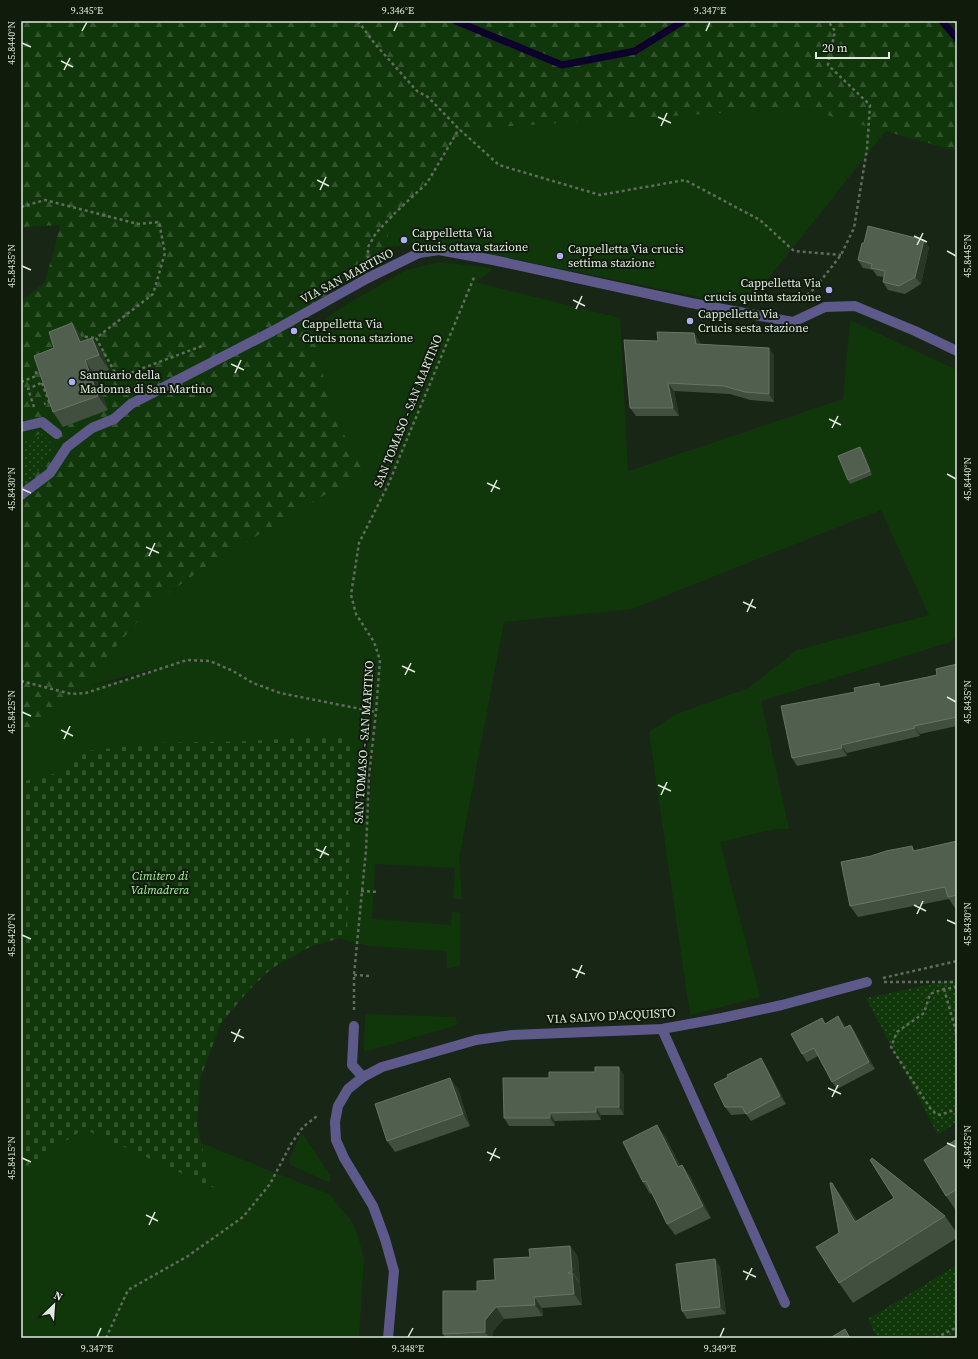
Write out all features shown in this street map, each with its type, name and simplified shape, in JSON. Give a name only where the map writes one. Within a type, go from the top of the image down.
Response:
[{"type":"street","name":"VIA SAN MARTINO","points":[[21,495],[50,473],[67,447],[92,428],[114,419],[131,404],[273,331],[368,278],[419,253],[439,250],[493,260],[691,303],[793,322],[825,308],[855,306],[915,331],[957,352]]},
{"type":"street","points":[[21,427],[42,422],[58,434]]},
{"type":"street","name":"VIA SALVO D'ACQUISTO","points":[[388,1338],[394,1271],[385,1239],[373,1206],[344,1158],[336,1140],[335,1122],[338,1106],[348,1089],[363,1077],[382,1067],[476,1040],[512,1035],[662,1029],[722,1018],[867,982]]},
{"type":"street","points":[[354,1026],[352,1065],[363,1077]]},
{"type":"street","points":[[662,1029],[785,1303]]},
{"type":"path","points":[[358,21],[375,44],[417,91],[428,97],[459,129],[499,165],[600,194],[685,180],[760,220],[794,251],[841,255]]},
{"type":"path","points":[[804,297],[815,288],[841,255],[854,228],[867,149],[870,105],[828,65],[835,31],[828,21]]},
{"type":"path","points":[[368,278],[368,247],[376,233],[427,183],[459,129]]},
{"type":"path","points":[[21,207],[45,200],[138,224],[159,222],[165,253],[153,294],[96,338],[81,335],[74,338]]},
{"type":"path","name":"SAN TOMASO - SAN MARTINO","points":[[354,1026],[354,975],[366,850],[369,777],[380,660],[374,642],[356,614],[351,596],[359,542],[388,486],[474,275],[487,270],[493,260]]},
{"type":"path","points":[[96,338],[118,378],[143,368]]},
{"type":"path","points":[[21,382],[36,376],[36,371],[47,365]]},
{"type":"path","points":[[42,383],[49,402],[34,409],[28,389],[47,380]]},
{"type":"path","points":[[21,682],[71,694],[86,694],[187,660],[210,661],[233,671],[253,683],[280,693],[376,712]]},
{"type":"path","points":[[361,891],[379,892]]},
{"type":"path","points":[[867,982],[957,961]]},
{"type":"path","points":[[354,975],[371,976]]},
{"type":"path","points":[[867,982],[957,982]]},
{"type":"path","points":[[957,986],[930,994],[924,1013],[897,1032],[891,1047],[930,1108],[940,1116],[957,1109]]},
{"type":"path","points":[[944,989],[957,1035]]},
{"type":"path","points":[[106,1338],[128,1290],[188,1256],[243,1217],[270,1184],[291,1144],[303,1128],[318,1115]]},
{"type":"path","points":[[936,1338],[957,1328]]},
{"type":"green space","points":[[21,21],[942,21],[957,43],[957,151],[801,108],[464,129],[390,228],[385,247],[322,299],[309,315],[333,417],[366,470],[202,569],[152,605],[54,718],[21,739],[21,301],[45,282],[60,225],[21,227]]},
{"type":"green space","points":[[801,108],[886,131],[748,304],[705,298],[444,245],[431,244],[385,247],[390,228],[464,128]]},
{"type":"green space","points":[[440,262],[494,269],[475,282],[620,318],[628,471],[843,399],[850,320],[957,370],[957,635],[950,642],[761,701],[789,829],[776,829],[720,842],[760,997],[690,1015],[649,732],[674,715],[748,688],[797,650],[929,615],[881,510],[632,609],[504,622],[459,859],[462,899],[453,899],[455,868],[375,864],[372,919],[451,925],[452,911],[460,913],[460,965],[447,969],[447,951],[368,946],[338,938],[320,942],[304,949],[269,971],[21,788],[21,739],[54,718],[152,605],[202,569],[366,470],[333,417],[312,329],[339,309],[406,270]],"holes":[[[164,666],[129,679],[89,686]],[[375,727],[367,834],[369,777]]]},
{"type":"green space","points":[[41,433],[55,448],[33,478],[21,488],[21,444]]},
{"type":"green space","name":"Cimitero di Valmadrera","points":[[345,735],[345,743],[353,746],[347,936],[312,946],[280,963],[249,990],[221,1023],[200,1079],[197,1126],[210,1180],[214,1188],[84,1129],[27,1166],[21,1164],[21,782],[58,773],[88,751],[156,743],[252,741]]},
{"type":"green space","points":[[957,979],[957,1122],[938,1135],[866,998]]},
{"type":"green space","points":[[365,1014],[456,1017],[457,1025],[364,1052]]},
{"type":"green space","points":[[74,1121],[186,1137],[331,1195],[352,1221],[359,1239],[364,1260],[359,1338],[21,1338],[21,1160]]},
{"type":"green space","points":[[301,1133],[330,1175],[330,1181],[328,1182],[290,1165],[289,1161]]},
{"type":"green space","points":[[957,1265],[957,1338],[877,1338],[868,1319]]},
{"type":"building","points":[[868,226],[924,240],[915,277],[899,286],[883,282],[885,271],[871,268],[872,264],[858,260]]},
{"type":"building","name":"Santuario della Madonna di San Martino","points":[[72,323],[80,342],[92,338],[99,355],[85,360],[98,396],[53,412],[34,356],[54,348],[49,332]]},
{"type":"building","points":[[657,332],[694,333],[696,344],[769,348],[769,394],[745,392],[724,386],[668,383],[673,408],[630,408],[624,340],[658,341]]},
{"type":"building","points":[[860,447],[870,471],[848,480],[838,456]]},
{"type":"building","points":[[957,664],[957,717],[914,726],[915,728],[841,745],[842,748],[792,758],[781,706],[855,692],[854,688],[879,683],[880,687],[937,675],[936,669]]},
{"type":"building","points":[[957,841],[957,895],[948,897],[945,887],[850,906],[841,862],[912,846],[913,851]]},
{"type":"building","points":[[838,1016],[844,1028],[850,1025],[869,1062],[832,1082],[814,1048],[802,1054],[791,1034],[822,1018],[825,1024]]},
{"type":"building","points":[[761,1058],[780,1096],[746,1114],[742,1107],[725,1107],[714,1084],[728,1077],[727,1075]]},
{"type":"building","points":[[595,1067],[619,1067],[619,1107],[596,1107],[596,1112],[550,1113],[550,1118],[504,1118],[503,1078],[549,1078],[549,1072],[595,1072]]},
{"type":"building","points":[[450,1078],[463,1114],[387,1141],[375,1104]]},
{"type":"building","points":[[657,1125],[678,1167],[682,1165],[703,1206],[667,1224],[646,1181],[643,1182],[623,1142]]},
{"type":"building","points":[[957,1139],[957,1189],[946,1196],[924,1160]]},
{"type":"building","points":[[872,1158],[945,1216],[839,1283],[816,1247],[839,1233],[830,1183],[832,1183],[855,1222],[894,1198],[870,1160]]},
{"type":"building","points":[[570,1246],[572,1271],[568,1273],[572,1273],[574,1294],[534,1297],[535,1305],[496,1307],[485,1320],[485,1332],[443,1334],[443,1291],[477,1291],[477,1281],[495,1280],[494,1259],[530,1257],[529,1249]]},
{"type":"building","points":[[715,1259],[720,1307],[682,1311],[676,1264]]},
{"type":"building","points":[[845,1329],[850,1338],[830,1338]]},
{"type":"waterway","points":[[456,21],[562,65],[635,51],[683,21]]},
{"type":"waterway","points":[[942,21],[957,39]]},
{"type":"place","name":"Cappelletta Via Crucis ottava stazione","points":[[404,240]]},
{"type":"place","name":"Cappelletta Via crucis settima stazione","points":[[560,256]]},
{"type":"place","name":"Cappelletta Via crucis quinta stazione","points":[[829,290]]},
{"type":"place","name":"Cappelletta Via Crucis sesta stazione","points":[[690,321]]},
{"type":"place","name":"Cappelletta Via Crucis nona stazione","points":[[294,331]]},
{"type":"place","name":"Santuario della Madonna di San Martino","points":[[72,382]]}]
